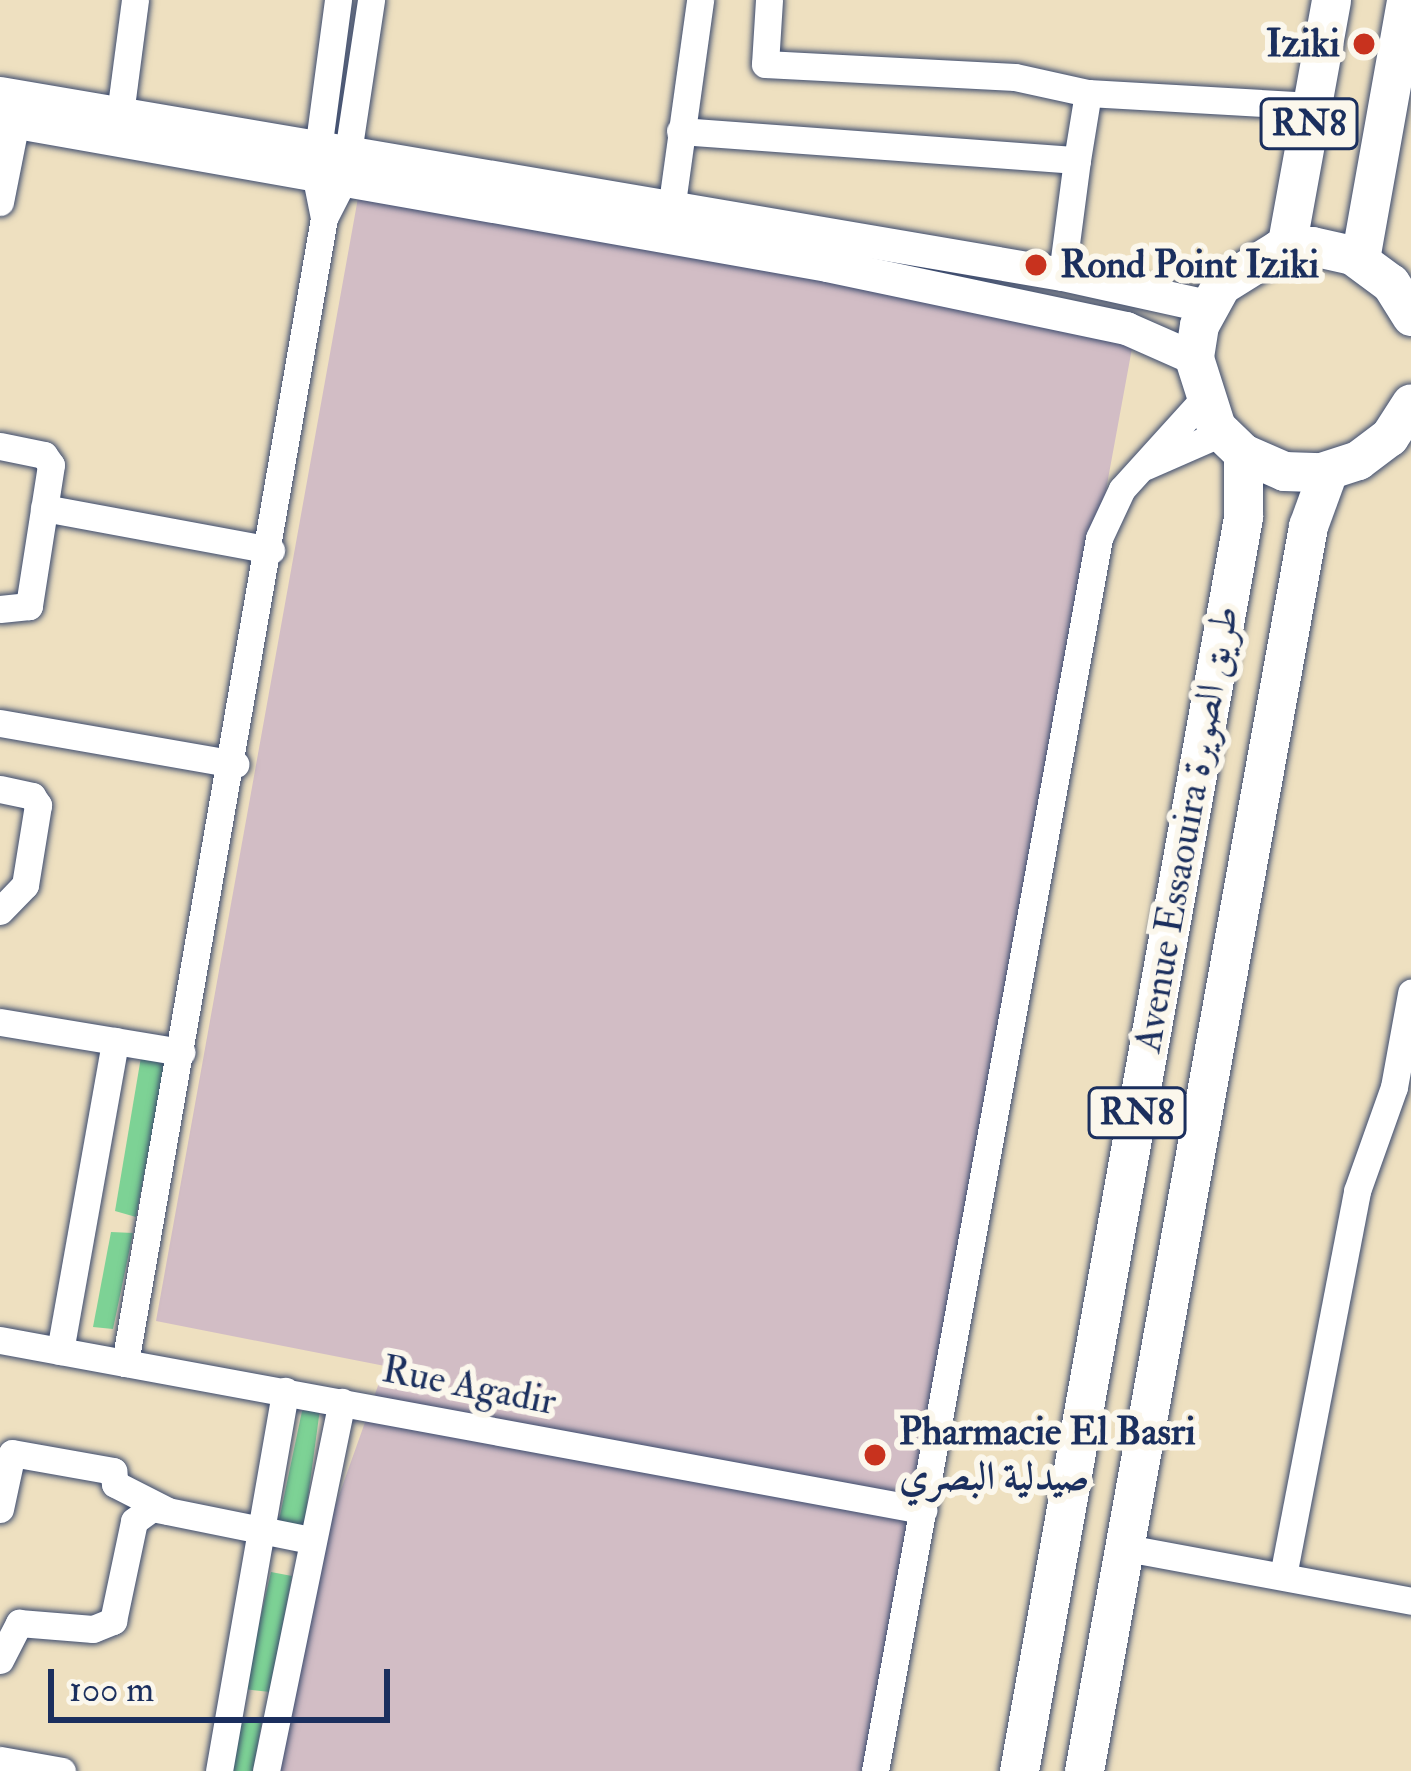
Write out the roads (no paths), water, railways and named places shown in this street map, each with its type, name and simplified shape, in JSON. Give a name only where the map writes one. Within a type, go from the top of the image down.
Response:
[{"type":"main road","name":"RN8","points":[[1286,248],[1331,0]]},
{"type":"main road","name":"RN8","points":[[1360,259],[1406,0]]},
{"type":"main road","points":[[1207,306],[1239,268],[1286,248],[1320,247],[1360,259],[1395,288],[1411,316]]},
{"type":"main road","name":"RN8","points":[[1207,306],[1194,358],[1222,429]]},
{"type":"main road","points":[[1222,429],[1284,470],[1328,471],[1370,454],[1409,411]]},
{"type":"main road","name":"Avenue Essaouira طريق الصويرة","points":[[1019,1771],[1243,517],[1222,429]]},
{"type":"main road","name":"Avenue Essaouira طريق الصويرة","points":[[1084,1771],[1120,1547],[1308,526],[1328,471]]},
{"type":"street","points":[[120,114],[135,0]]},
{"type":"street","points":[[125,1363],[235,764],[325,218],[332,163],[338,0]]},
{"type":"street","points":[[332,163],[371,0]]},
{"type":"street","points":[[671,210],[700,0]]},
{"type":"street","points":[[769,0],[765,64],[1015,77],[1088,93],[1312,106]]},
{"type":"street","points":[[1062,274],[1088,93]]},
{"type":"street","points":[[9,108],[120,114],[332,163],[1103,323],[1153,335],[1194,358]]},
{"type":"street","points":[[9,108],[332,163],[671,210],[1062,274],[1207,306]]},
{"type":"street","points":[[0,202],[9,108]]},
{"type":"street","points":[[680,131],[1077,160]]},
{"type":"street","points":[[875,1771],[1099,538],[1112,503],[1146,466],[1168,430],[1222,429]]},
{"type":"street","points":[[0,446],[49,458],[28,609],[0,610]]},
{"type":"street","points":[[44,508],[272,550]]},
{"type":"street","points":[[0,723],[235,764]]},
{"type":"street","points":[[0,789],[32,796],[38,805],[25,885],[0,911]]},
{"type":"street","points":[[1282,1576],[1357,1191],[1398,1111],[1411,993]]},
{"type":"street","points":[[0,1022],[182,1052]]},
{"type":"street","points":[[61,1351],[115,1041]]},
{"type":"street","name":"Rue Agadir","points":[[0,1340],[923,1510]]},
{"type":"street","points":[[219,1771],[285,1391]]},
{"type":"street","points":[[266,1771],[342,1402]]},
{"type":"street","points":[[0,1509],[12,1454],[112,1471],[115,1484],[168,1511]]},
{"type":"street","points":[[0,1660],[19,1623],[93,1629],[113,1622],[134,1521],[152,1508],[311,1540]]},
{"type":"street","points":[[1120,1547],[1411,1601]]},
{"type":"street","points":[[0,1760],[62,1771]]},
{"type":"place","name":"Iziki","points":[[1364,44]]},
{"type":"place","name":"Rond Point Iziki","points":[[1036,265]]},
{"type":"place","name":"Pharmacie El Basri صيدلية البصري","points":[[875,1455]]}]
